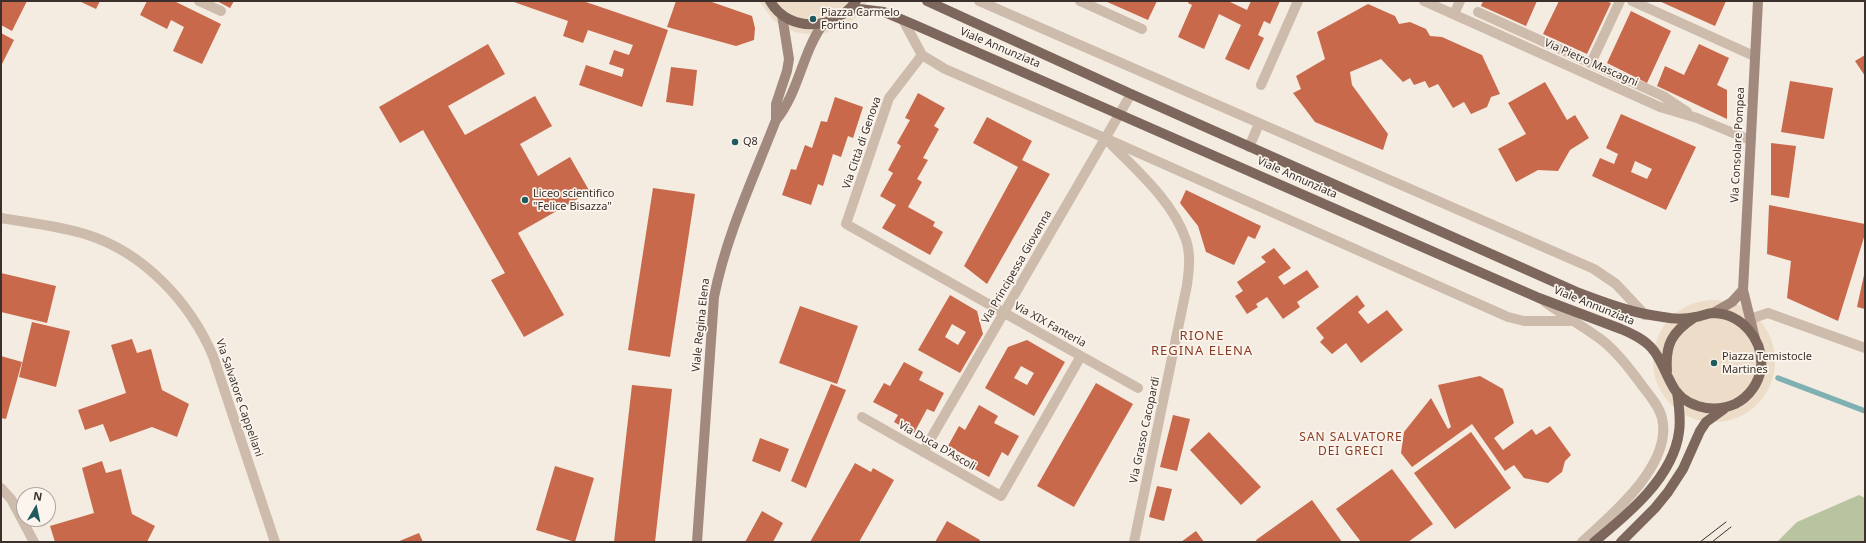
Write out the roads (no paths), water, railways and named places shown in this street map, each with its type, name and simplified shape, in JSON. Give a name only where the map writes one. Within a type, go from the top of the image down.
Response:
[{"type":"main road","points":[[770,1],[782,15],[795,22],[809,25],[823,24],[838,18],[854,4]]},
{"type":"main road","name":"Viale Annunziata","points":[[854,4],[903,20],[1120,113],[1539,298],[1573,309],[1635,335],[1654,351],[1677,392],[1687,401],[1699,407],[1712,409],[1726,408],[1747,396],[1755,386],[1760,375],[1761,363],[1760,350],[1755,338],[1742,323],[1723,314],[1713,313],[1695,317],[1670,318],[1627,312],[1579,293],[1249,147],[927,1]]},
{"type":"main road","name":"Via Consolare Pompea","points":[[1755,338],[1743,290],[1758,1]]},
{"type":"main road","points":[[776,120],[776,104],[787,71],[789,59],[782,15]]},
{"type":"main road","points":[[776,120],[786,108],[810,44],[823,24]]},
{"type":"main road","name":"Viale Regina Elena","points":[[697,542],[714,297],[720,265],[728,241],[776,120]]},
{"type":"main road","points":[[1713,313],[1732,302],[1743,290]]},
{"type":"main road","name":"Viale Annunziata","points":[[1667,373],[1666,356],[1670,340],[1681,326],[1695,317]]},
{"type":"main road","points":[[1594,542],[1641,502],[1667,464],[1679,433],[1680,412],[1677,392]]},
{"type":"main road","points":[[1621,542],[1651,513],[1668,492],[1683,469],[1700,431],[1706,422],[1726,408]]},
{"type":"street","points":[[199,1],[221,11]]},
{"type":"street","name":"Viale Annunziata","points":[[979,1],[1594,269],[1616,284],[1645,315]]},
{"type":"street","points":[[1080,1],[1142,28]]},
{"type":"street","points":[[1260,85],[1298,1]]},
{"type":"street","name":"Via Pietro Mascagni","points":[[1424,1],[1660,107],[1697,118],[1750,140]]},
{"type":"street","points":[[1454,14],[1460,1]]},
{"type":"street","points":[[1591,63],[1620,1]]},
{"type":"street","points":[[1632,1],[1754,56]]},
{"type":"street","points":[[1478,12],[1663,96],[1697,118]]},
{"type":"street","points":[[903,20],[922,55]]},
{"type":"street","name":"Viale Annunziata","points":[[922,55],[945,69],[1105,138],[1508,317],[1524,321],[1570,321]]},
{"type":"street","name":"Via Città di Genova","points":[[846,224],[889,98],[922,55]]},
{"type":"street","name":"Via Principessa Giovanna","points":[[923,452],[1131,94]]},
{"type":"street","points":[[1249,147],[1259,124]]},
{"type":"street","name":"Via Grasso Cacopardi","points":[[1105,138],[1162,200],[1181,228],[1186,240],[1189,254],[1187,285],[1134,542]]},
{"type":"street","name":"Via Salvatore Cappellani","points":[[1,218],[67,229],[104,241],[142,263],[178,300],[206,338],[275,542]]},
{"type":"street","name":"Via XIX Fanteria","points":[[846,224],[1138,388]]},
{"type":"street","points":[[1539,298],[1570,321],[1599,338],[1618,355],[1654,402],[1662,415],[1664,426],[1661,448],[1643,479],[1609,518],[1582,542]]},
{"type":"street","points":[[1750,322],[1756,317],[1768,313],[1865,348]]},
{"type":"street","name":"Via Duca D'Ascoli","points":[[862,417],[1001,496],[1081,356]]},
{"type":"street","points":[[1,488],[11,499],[34,542]]},
{"type":"waterway","points":[[1778,378],[1865,411]]},
{"type":"tram line","points":[[1700,542],[1726,522]]},
{"type":"tram line","points":[[1712,542],[1731,527]]},
{"type":"place","name":"Piazza Carmelo Fortino","points":[[813,19]]},
{"type":"place","name":"Q8","points":[[735,142]]},
{"type":"place","name":"Liceo scientifico \"Felice Bisazza\"","points":[[525,200]]},
{"type":"place","name":"Piazza Temistocle Martines","points":[[1714,363]]},
{"type":"district","name":"RIONE REGINA ELENA","points":[[1202,344]]},
{"type":"district","name":"SAN SALVATORE DEI GRECI","points":[[1351,445]]}]
